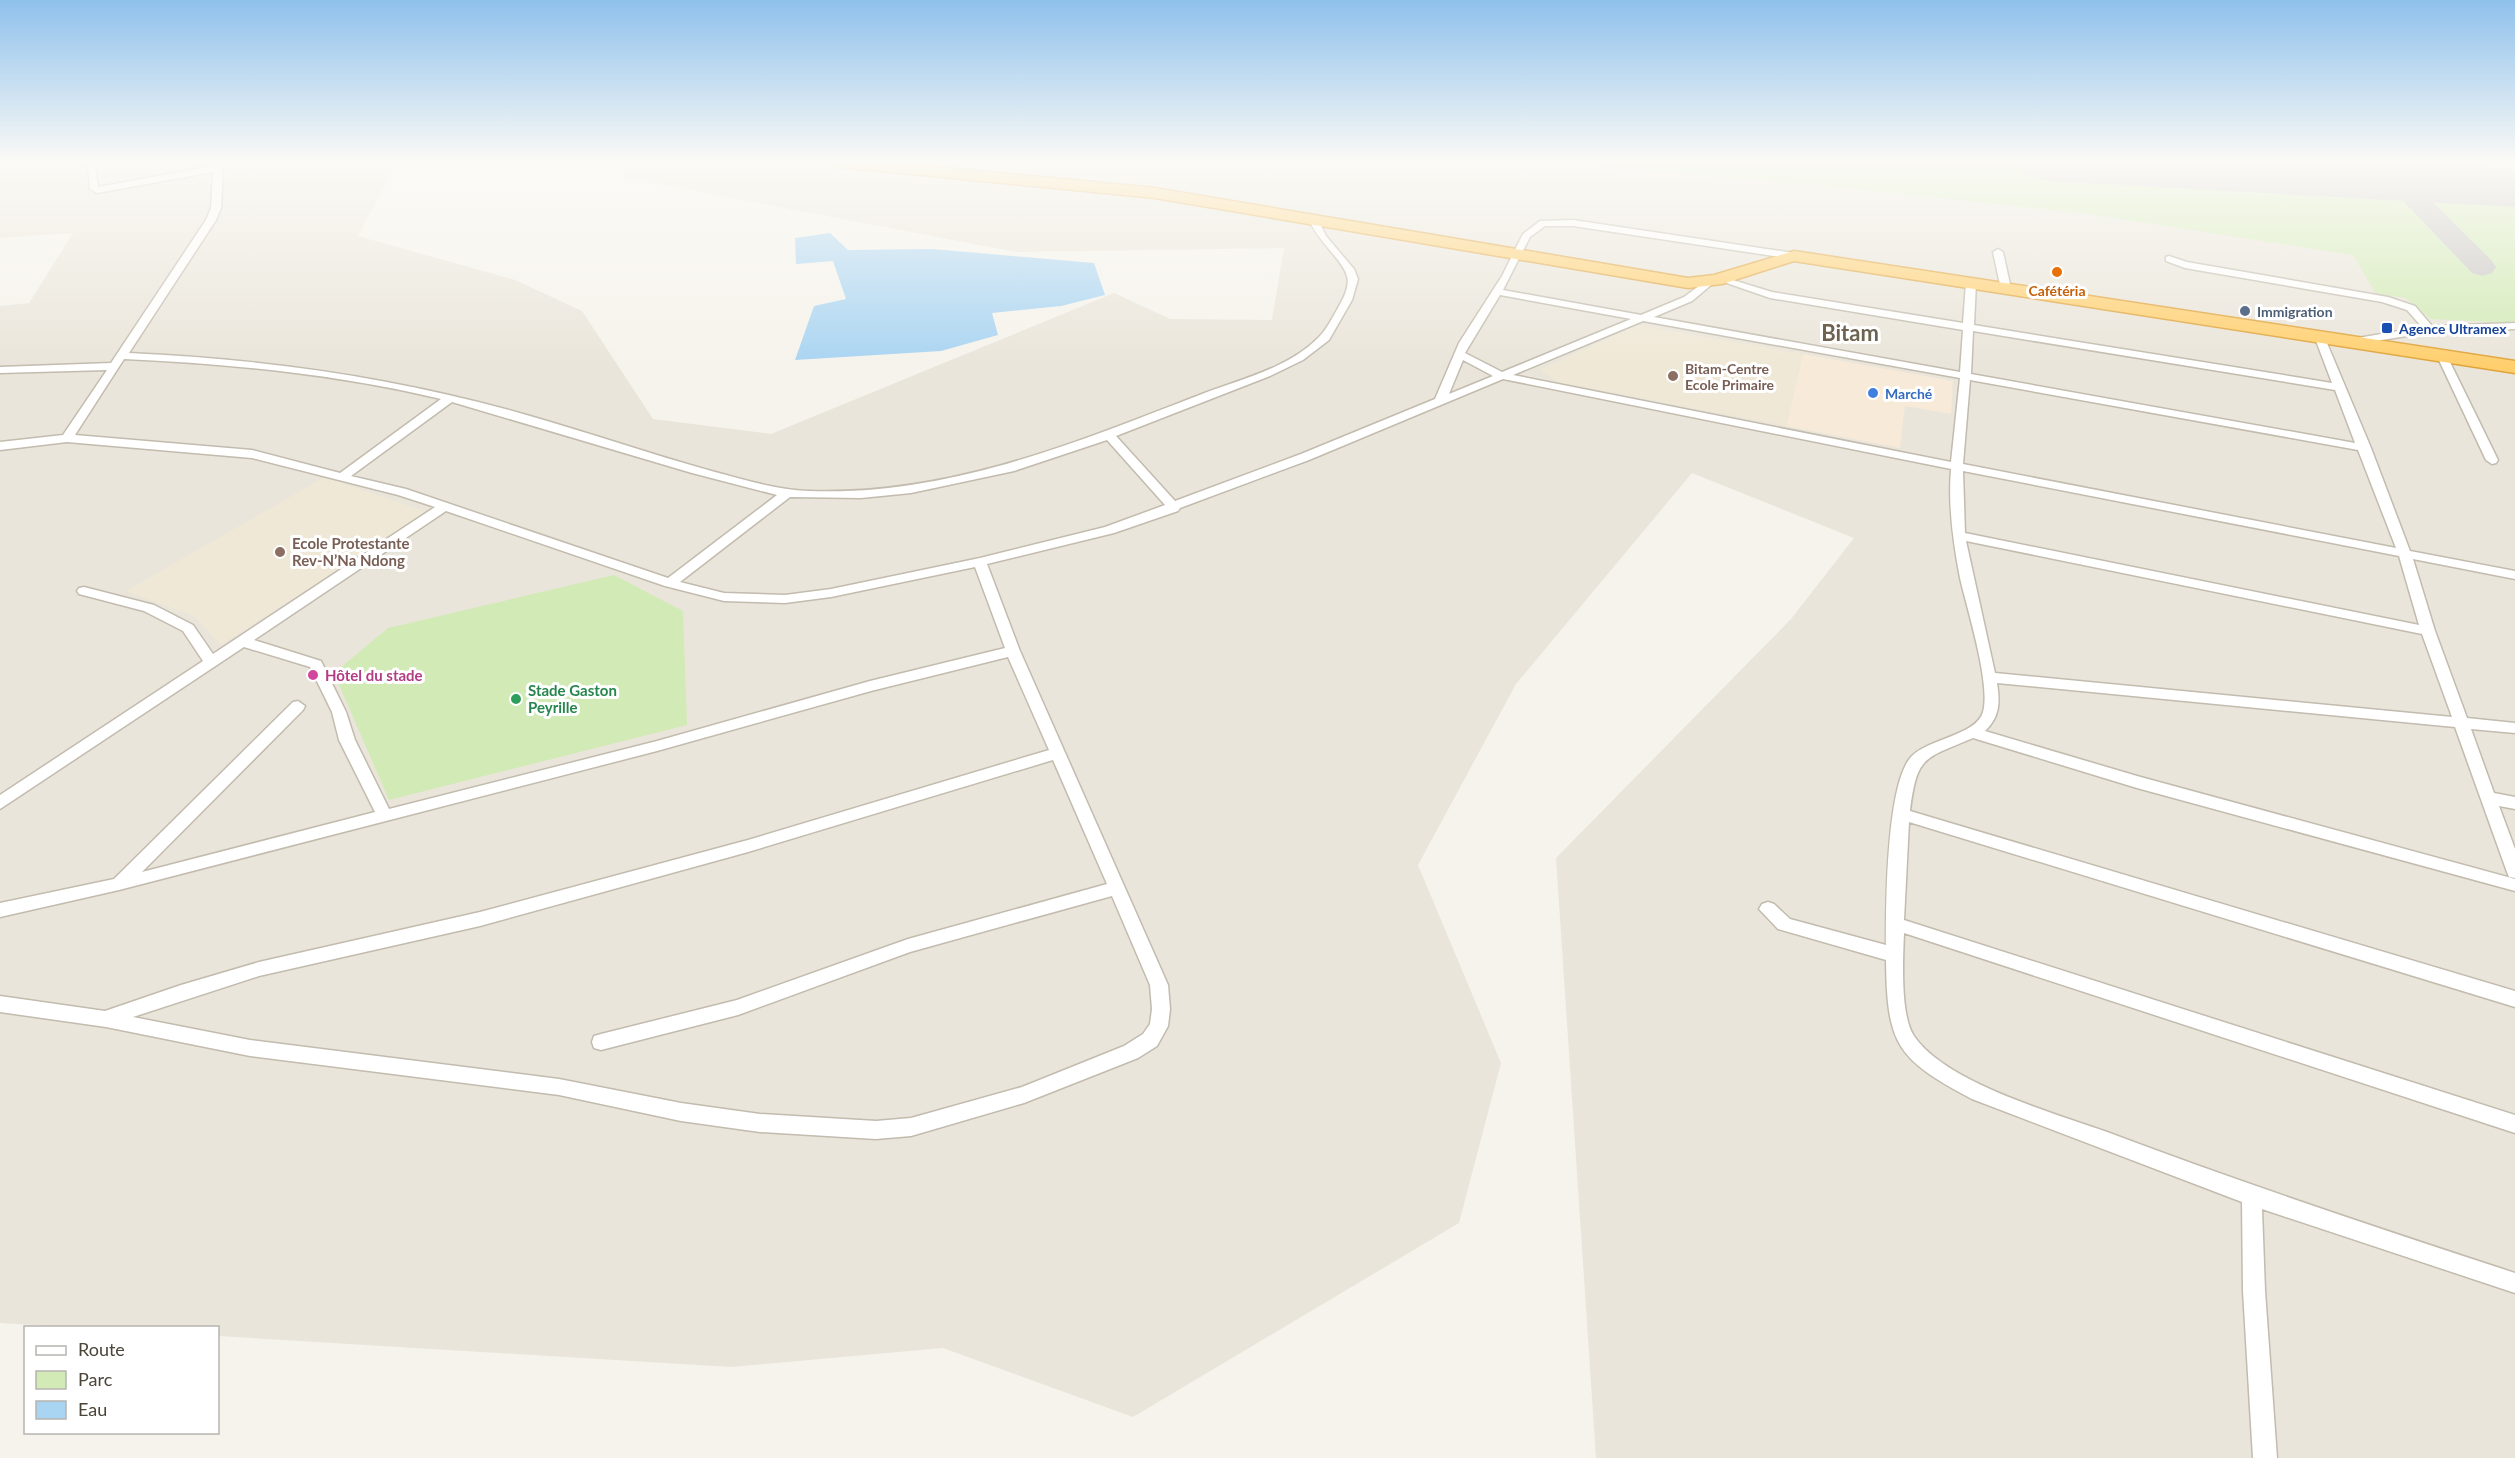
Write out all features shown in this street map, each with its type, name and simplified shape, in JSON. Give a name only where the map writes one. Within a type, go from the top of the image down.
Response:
[{"type":"highway","points":[[1377,230],[1688,283],[1715,282],[1768,261],[1794,256],[2515,367]]},
{"type":"street","points":[[67,438],[205,230]]},
{"type":"street","points":[[0,370],[177,358],[352,378],[451,397],[667,463],[786,494],[841,495],[945,483],[1017,468],[1109,435],[1276,368],[1326,337],[1351,294],[1353,279],[1351,271],[1322,239],[1318,230]]},
{"type":"street","points":[[1440,402],[1475,324],[1498,292],[1519,255],[1526,236],[1533,230]]},
{"type":"street","points":[[1615,230],[1794,256]]},
{"type":"street","points":[[1998,252],[2006,289]]},
{"type":"street","points":[[2169,259],[2185,266],[2384,299],[2411,308],[2428,327]]},
{"type":"street","points":[[0,446],[67,438],[252,454],[343,476],[444,507],[670,583],[724,597],[785,599],[831,593],[980,562],[1109,530],[1174,508],[1440,402],[1642,318],[1688,298],[1715,282],[1770,295],[2341,388]]},
{"type":"street","points":[[1971,284],[1956,466],[1959,536],[1989,677],[1990,718],[1972,732],[1936,747],[1920,758],[1910,769],[1902,814],[1895,956],[1895,1010],[1902,1034],[1913,1049],[1949,1078],[1979,1093],[2252,1196],[2515,1283]]},
{"type":"street","points":[[1498,292],[2365,448]]},
{"type":"street","points":[[2350,342],[2428,327],[2472,324],[2515,326]]},
{"type":"street","points":[[2320,338],[2405,554],[2428,632],[2515,872]]},
{"type":"street","points":[[1460,354],[1502,376],[2515,575]]},
{"type":"street","points":[[2442,356],[2492,460]]},
{"type":"street","points":[[343,476],[451,397]]},
{"type":"street","points":[[1109,435],[1174,508]]},
{"type":"street","points":[[670,583],[786,494]]},
{"type":"street","points":[[0,803],[444,507]]},
{"type":"street","points":[[1959,536],[2428,632]]},
{"type":"street","points":[[0,1004],[106,1019],[250,1047],[559,1087],[681,1112],[771,1123],[876,1130],[910,1127],[1024,1095],[1131,1052],[1150,1040],[1159,1026],[1161,1009],[1159,985],[1013,651],[980,562]]},
{"type":"street","points":[[84,591],[149,608],[188,628],[211,661]]},
{"type":"street","points":[[240,641],[316,664],[339,712],[347,740],[385,816]]},
{"type":"street","points":[[0,910],[119,884],[385,816],[657,746],[870,686],[1013,651]]},
{"type":"street","points":[[1989,677],[2462,721],[2515,728]]},
{"type":"street","points":[[119,884],[298,706]]},
{"type":"street","points":[[1972,732],[2136,782],[2515,885]]},
{"type":"street","points":[[106,1019],[181,992],[259,969],[491,916],[759,843],[1058,753]]},
{"type":"street","points":[[2489,798],[2515,803]]},
{"type":"street","points":[[1902,814],[2515,999]]},
{"type":"street","points":[[601,1042],[738,1006],[908,946],[1116,888]]},
{"type":"street","points":[[1768,909],[1784,924],[1895,956]]},
{"type":"street","points":[[1896,924],[2515,1124]]},
{"type":"street","points":[[2252,1196],[2254,1291],[2265,1458]]},
{"type":"shaded area","points":[[0,230],[361,230],[358,236],[515,280],[582,311],[653,419],[771,434],[1114,293],[1170,319],[1272,320],[1284,248],[1016,252],[901,230],[2515,230],[2515,1458],[1596,1458],[1556,858],[1791,619],[1854,538],[1692,473],[1516,684],[1418,865],[1501,1063],[1459,1223],[1133,1417],[943,1348],[731,1367],[219,1336],[219,1326],[48,1326],[0,1323],[0,306],[29,303],[73,233],[0,238]]},
{"type":"shaded area","name":"Bitam-Centre Ecole Primaire","points":[[1637,325],[1803,354],[1786,426],[1559,382],[1540,370]]},
{"type":"shaded area","name":"Marché","points":[[1803,354],[1953,381],[1951,414],[1905,406],[1900,448],[1786,426]]},
{"type":"shaded area","name":"Ecole Protestante Rev-N’Na Ndong","points":[[325,477],[426,512],[221,645],[194,616],[126,591]]},
{"type":"green space","points":[[2192,230],[2515,230],[2515,323],[2431,319],[2405,298],[2376,294],[2353,255]]},
{"type":"green space","name":"Stade Gaston Peyrille","points":[[614,575],[683,611],[687,725],[389,800],[334,673],[388,628]]},
{"type":"water","points":[[830,233],[848,250],[932,249],[1094,263],[1105,295],[1061,306],[992,313],[998,335],[941,351],[795,360],[814,306],[846,299],[833,261],[796,264],[795,238]]},
{"type":"taxiway","points":[[2446,230],[2482,267]]},
{"type":"place","name":"Cafétéria","points":[[2057,272]]},
{"type":"place","name":"Immigration","points":[[2245,311]]},
{"type":"place","name":"Agence Ultramex","points":[[2387,328]]},
{"type":"place","name":"Bitam-Centre Ecole Primaire","points":[[1673,376]]},
{"type":"place","name":"Marché","points":[[1873,393]]},
{"type":"place","name":"Ecole Protestante Rev-N’Na Ndong","points":[[280,552]]},
{"type":"place","name":"Hôtel du stade","points":[[313,675]]},
{"type":"place","name":"Stade Gaston Peyrille","points":[[516,699]]},
{"type":"district","name":"Bitam","points":[[1850,332]]}]
